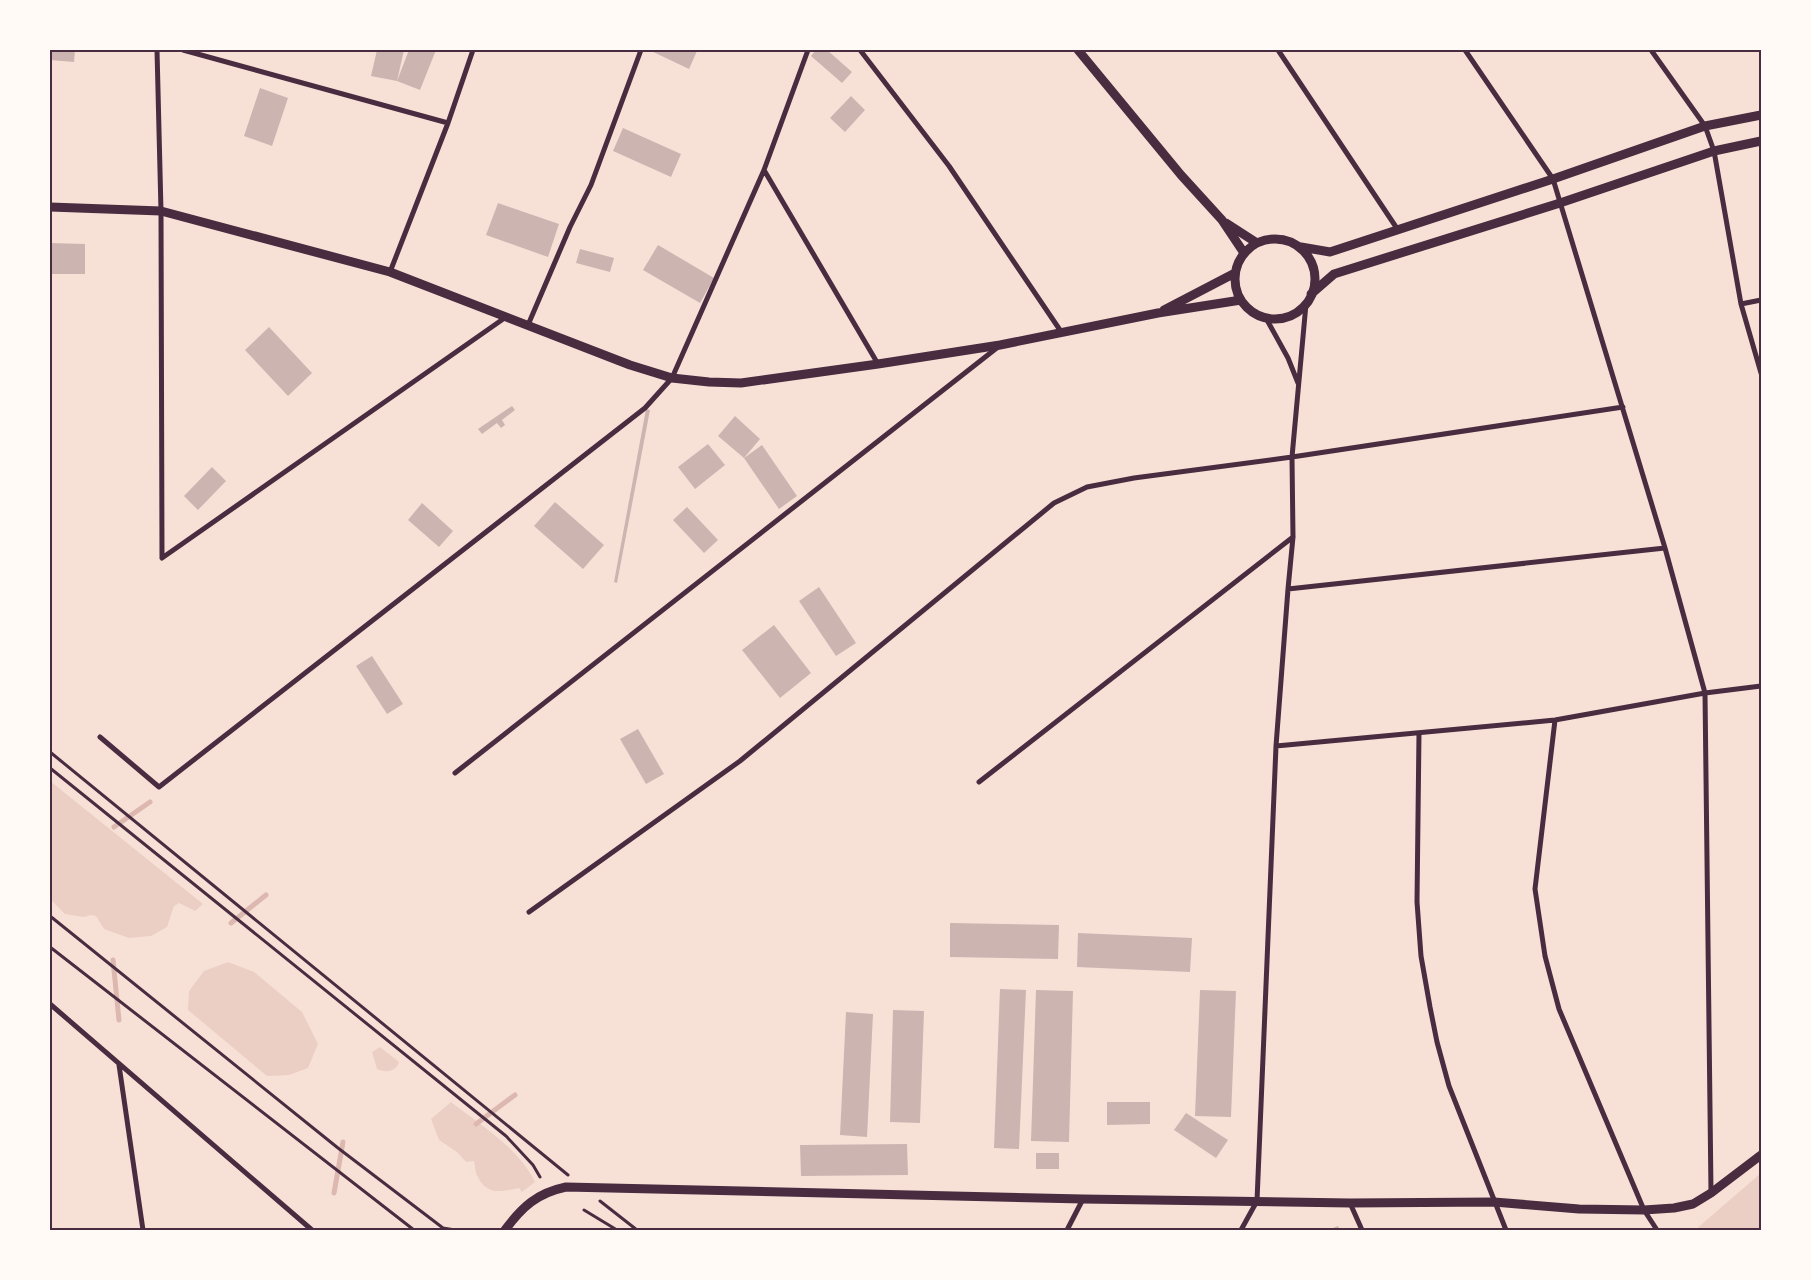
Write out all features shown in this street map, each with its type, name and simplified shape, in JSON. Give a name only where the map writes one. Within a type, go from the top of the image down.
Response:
[{"type":"street","points":[[157,50],[161,211],[162,558],[507,316]]},
{"type":"street","points":[[183,50],[448,124]]},
{"type":"street","points":[[390,272],[448,124],[473,50]]},
{"type":"street","points":[[528,325],[570,227],[591,185],[641,50]]},
{"type":"street","points":[[100,737],[159,787],[645,408],[672,378],[764,170],[808,50]]},
{"type":"street","points":[[860,50],[949,166],[1062,333]]},
{"type":"street","points":[[1078,50],[1181,175],[1222,220],[1244,253]]},
{"type":"street","points":[[1278,50],[1398,231]]},
{"type":"street","points":[[1465,50],[1483,73],[1553,179],[1665,548],[1705,694],[1711,1193]]},
{"type":"street","points":[[1651,50],[1705,126],[1714,151],[1741,304],[1761,373]]},
{"type":"street","points":[[1301,248],[1313,268],[1315,279],[1306,304],[1301,310],[1290,317],[1267,320],[1252,314],[1236,290],[1235,273],[1236,267],[1244,253],[1257,244],[1274,239],[1284,240],[1301,248],[1330,252],[1553,179],[1705,126],[1761,115]]},
{"type":"street","points":[[1311,294],[1334,274],[1560,203],[1714,151],[1761,141]]},
{"type":"street","points":[[764,170],[878,364]]},
{"type":"street","points":[[50,207],[161,211],[390,272],[630,365],[672,378],[709,382],[741,382],[878,364],[1000,345],[1158,313],[1241,300]]},
{"type":"street","points":[[1222,220],[1257,244]]},
{"type":"street","points":[[1158,313],[1235,273]]},
{"type":"street","points":[[1741,304],[1761,300]]},
{"type":"street","points":[[1241,1230],[1257,1201],[1276,746],[1293,537],[1292,457],[1306,304]]},
{"type":"street","points":[[1267,320],[1288,358],[1298,384]]},
{"type":"street","points":[[455,773],[1000,345]]},
{"type":"street","points":[[529,912],[740,761],[1054,503],[1087,487],[1134,478],[1292,457],[1623,407]]},
{"type":"street","points":[[979,782],[1293,537]]},
{"type":"street","points":[[1288,590],[1665,548]]},
{"type":"street","points":[[1276,746],[1555,720],[1761,686]]},
{"type":"street","points":[[1555,720],[1535,889],[1545,956],[1559,1009],[1644,1210],[1657,1230]]},
{"type":"street","points":[[1419,733],[1417,902],[1421,956],[1437,1042],[1449,1086],[1506,1230]]},
{"type":"street","points":[[50,1004],[312,1230]]},
{"type":"street","points":[[119,1065],[143,1230]]},
{"type":"street","points":[[504,1230],[514,1217],[548,1191],[566,1187],[1083,1199],[1350,1203],[1494,1202],[1579,1209],[1644,1210],[1674,1208],[1693,1204],[1711,1193],[1761,1155]]},
{"type":"street","points":[[1067,1230],[1083,1199]]},
{"type":"street","points":[[1350,1203],[1362,1230]]},
{"type":"path","points":[[50,752],[583,1188],[637,1230]]},
{"type":"path","points":[[50,768],[506,1136],[533,1165],[540,1177]]},
{"type":"path","points":[[50,916],[338,1148],[443,1228],[455,1230]]},
{"type":"path","points":[[50,947],[414,1230]]},
{"type":"path","points":[[584,1210],[617,1230]]},
{"type":"shaded area","points":[[50,781],[203,904],[195,911],[179,903],[174,906],[167,927],[151,936],[129,938],[104,929],[96,916],[84,917],[65,914],[50,899]]},
{"type":"shaded area","points":[[228,962],[254,972],[302,1012],[318,1044],[308,1068],[289,1075],[267,1076],[188,1010],[189,991],[204,971]]},
{"type":"shaded area","points":[[380,1047],[399,1062],[393,1070],[383,1071],[377,1069],[372,1052]]},
{"type":"shaded area","points":[[451,1102],[509,1147],[528,1169],[535,1182],[522,1192],[519,1188],[494,1191],[484,1186],[476,1173],[474,1161],[466,1162],[457,1152],[439,1140],[431,1119]]},
{"type":"shaded area","points":[[1761,1173],[1761,1230],[1695,1230]]},
{"type":"building","points":[[50,50],[75,50],[74,62],[50,60]]},
{"type":"building","points":[[377,50],[404,50],[397,81],[371,76]]},
{"type":"building","points":[[409,50],[436,50],[420,90],[397,81]]},
{"type":"building","points":[[649,50],[694,50],[697,51],[689,69]]},
{"type":"building","points":[[816,50],[827,50],[852,72],[842,83],[811,56]]},
{"type":"building","points":[[260,88],[288,98],[272,146],[244,136]]},
{"type":"building","points":[[851,96],[865,110],[845,132],[830,118]]},
{"type":"building","points":[[623,128],[681,154],[671,177],[613,151]]},
{"type":"building","points":[[498,203],[559,224],[548,257],[486,235]]},
{"type":"building","points":[[50,243],[85,244],[85,274],[50,274]]},
{"type":"building","points":[[658,245],[714,278],[700,303],[643,270]]},
{"type":"building","points":[[580,249],[614,258],[610,272],[576,263]]},
{"type":"building","points":[[269,327],[312,373],[288,396],[245,350]]},
{"type":"building","points":[[512,406],[515,410],[502,420],[505,425],[501,428],[497,423],[482,434],[478,429]]},
{"type":"building","points":[[646,409],[650,410],[617,583],[614,582]]},
{"type":"building","points":[[735,416],[760,439],[744,458],[718,436]]},
{"type":"building","points":[[708,444],[725,465],[695,489],[678,467]]},
{"type":"building","points":[[762,445],[797,496],[779,509],[744,458]]},
{"type":"building","points":[[212,467],[226,481],[198,510],[184,496]]},
{"type":"building","points":[[555,502],[604,545],[583,569],[534,526]]},
{"type":"building","points":[[422,503],[453,531],[439,547],[408,520]]},
{"type":"building","points":[[687,507],[718,540],[704,553],[673,520]]},
{"type":"building","points":[[819,587],[856,643],[836,656],[799,601]]},
{"type":"building","points":[[774,625],[811,673],[780,698],[742,650]]},
{"type":"building","points":[[372,656],[403,704],[387,714],[356,666]]},
{"type":"building","points":[[638,729],[664,774],[646,784],[620,739]]},
{"type":"building","points":[[950,923],[1059,925],[1058,959],[950,957]]},
{"type":"building","points":[[1078,933],[1192,938],[1190,972],[1077,967]]},
{"type":"building","points":[[1000,989],[1026,990],[1019,1149],[994,1148]]},
{"type":"building","points":[[1036,990],[1073,991],[1069,1142],[1031,1141]]},
{"type":"building","points":[[1200,990],[1236,991],[1231,1117],[1195,1116]]},
{"type":"building","points":[[893,1010],[924,1011],[920,1123],[890,1122]]},
{"type":"building","points":[[846,1012],[873,1014],[867,1137],[840,1135]]},
{"type":"building","points":[[1107,1102],[1150,1102],[1150,1124],[1107,1125]]},
{"type":"building","points":[[1186,1113],[1228,1140],[1216,1158],[1174,1130]]},
{"type":"building","points":[[907,1144],[908,1175],[801,1176],[800,1145]]},
{"type":"building","points":[[1036,1153],[1059,1153],[1059,1169],[1036,1169]]},
{"type":"building","points":[[1338,1226],[1340,1230],[1328,1230]]},
{"type":"waterway","points":[[114,827],[150,802]]},
{"type":"waterway","points":[[231,923],[266,895]]},
{"type":"waterway","points":[[113,960],[119,1020]]},
{"type":"waterway","points":[[476,1124],[515,1095]]},
{"type":"waterway","points":[[334,1193],[343,1142]]}]
